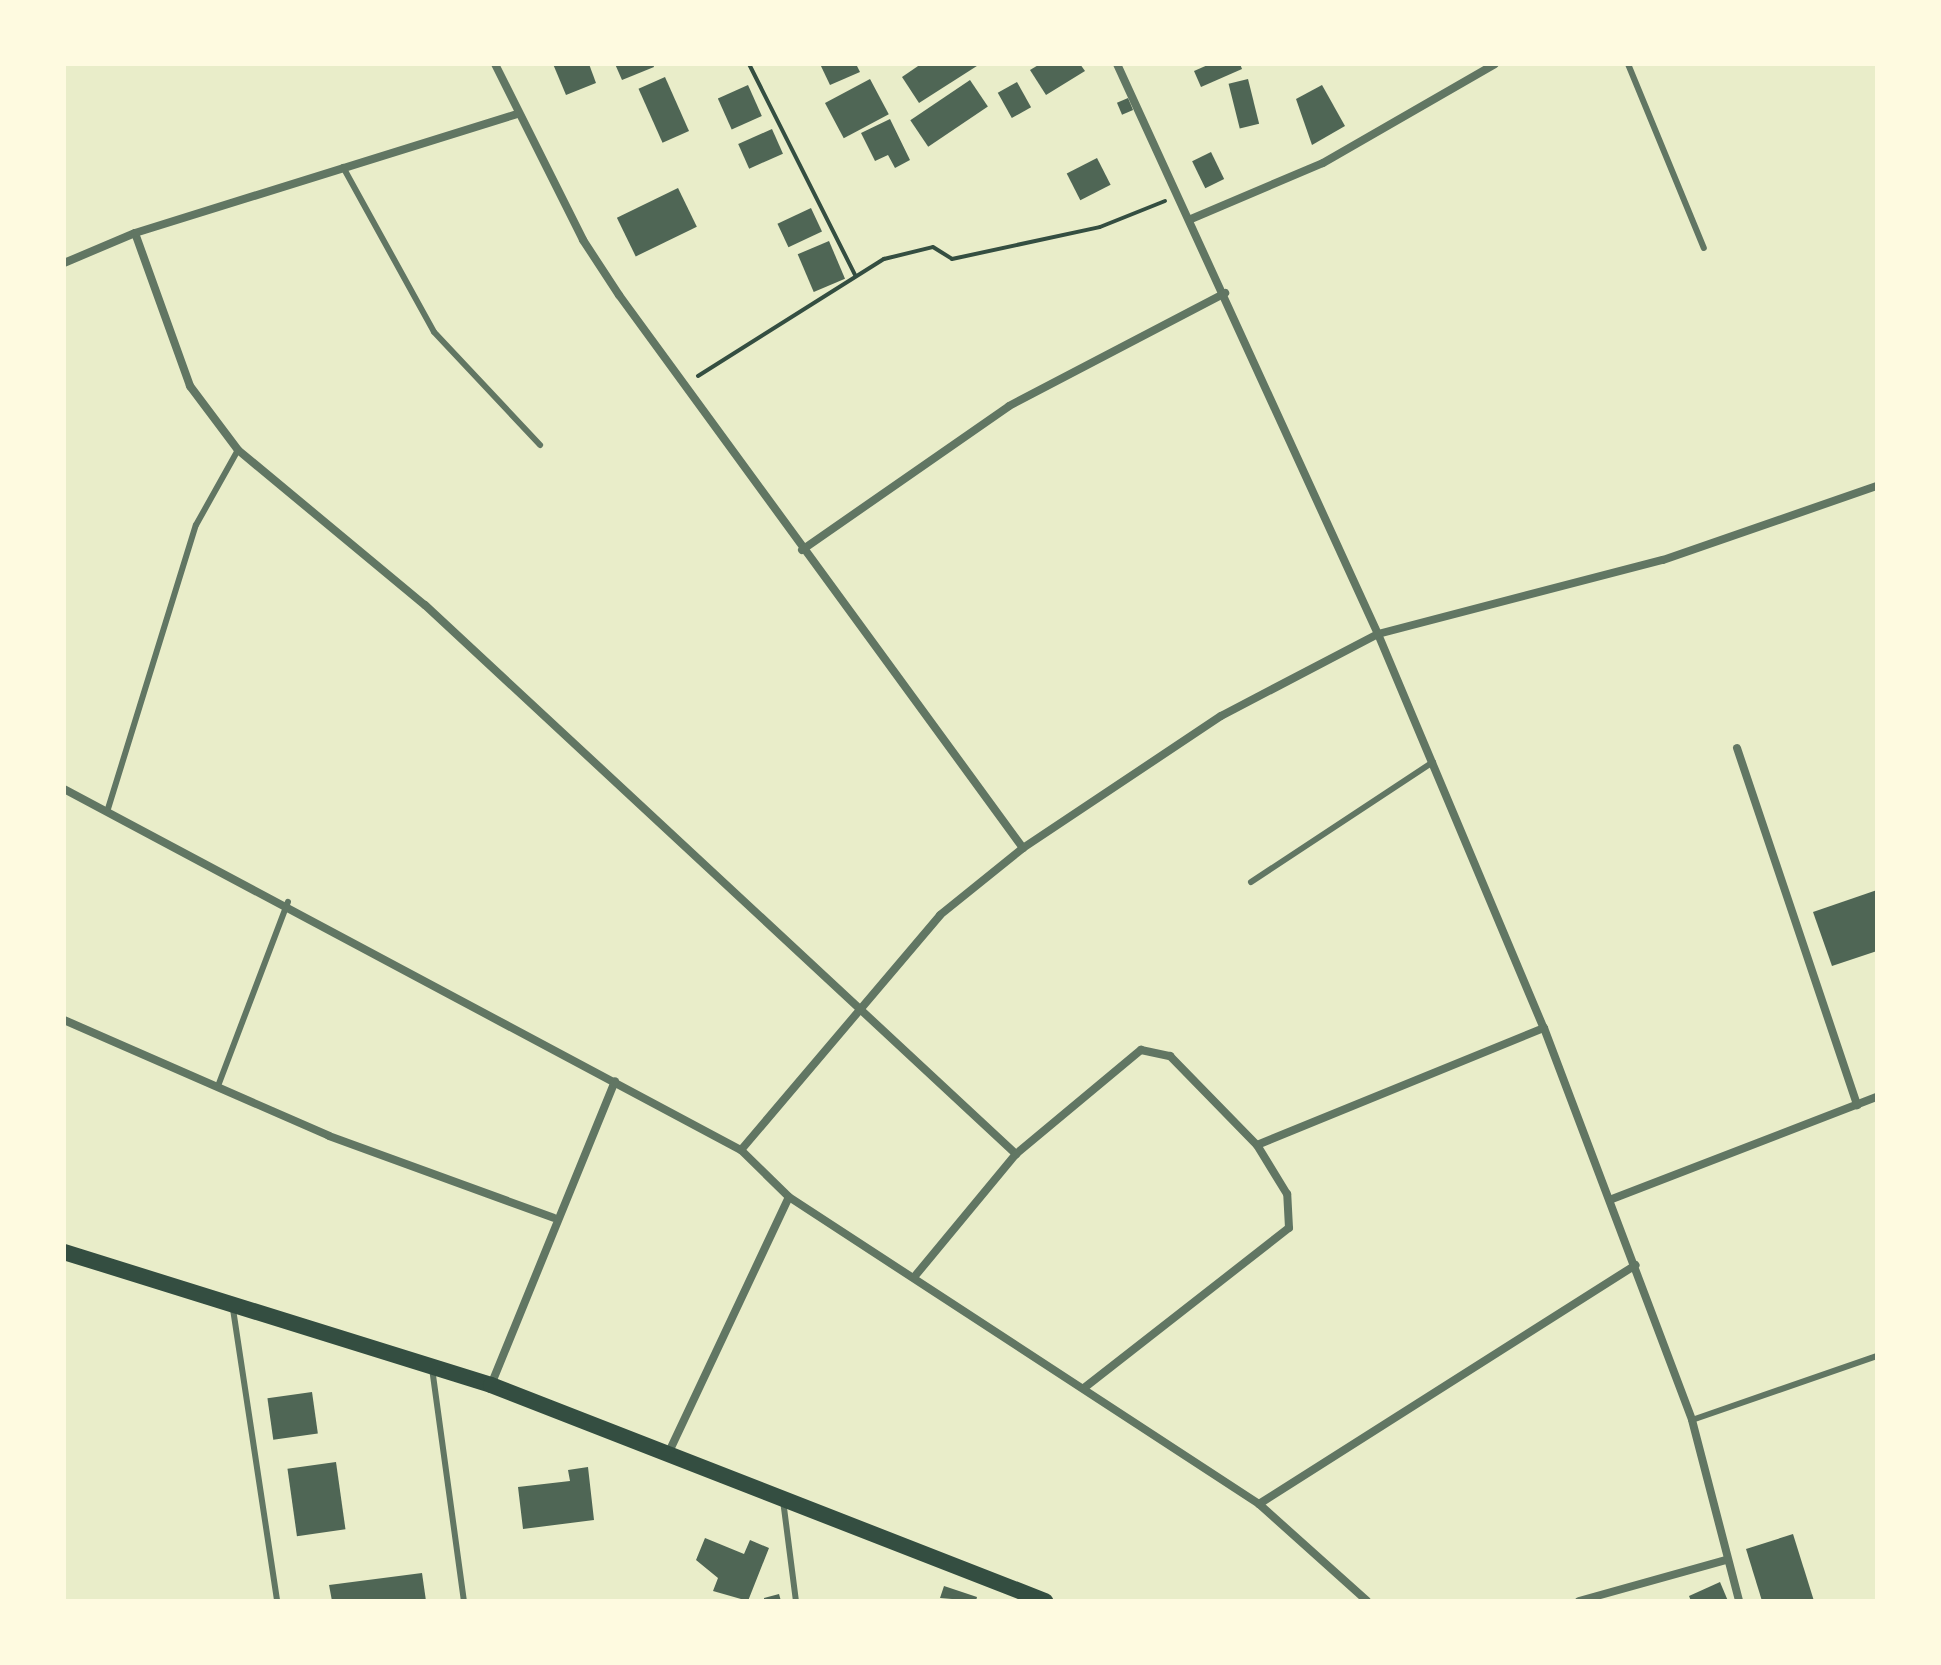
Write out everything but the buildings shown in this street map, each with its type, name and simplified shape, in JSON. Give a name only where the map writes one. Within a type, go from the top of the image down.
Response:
[{"type":"main road","points":[[64,1252],[232,1301],[491,1385],[1045,1601]]},
{"type":"street","points":[[495,64],[516,114],[583,240],[802,550],[1023,848]]},
{"type":"street","points":[[1117,64],[1225,293],[1378,634],[1544,1028],[1612,1199],[1692,1420],[1739,1601]]},
{"type":"street","points":[[1191,219],[1323,163],[1495,64]]},
{"type":"street","points":[[64,263],[135,233],[516,114]]},
{"type":"street","points":[[135,233],[190,386],[238,450],[425,605],[861,1004],[1016,1154]]},
{"type":"street","points":[[802,550],[1009,406],[1225,293]]},
{"type":"street","points":[[741,1150],[861,1004],[940,915],[1023,848],[1221,716],[1378,634],[1663,560],[1877,486]]},
{"type":"street","points":[[1737,748],[1857,1105]]},
{"type":"street","points":[[64,789],[288,902],[741,1150],[789,1197],[915,1276],[1259,1504],[1367,1601]]},
{"type":"street","points":[[66,1020],[329,1136],[554,1218]]},
{"type":"street","points":[[1257,1145],[1544,1028]]},
{"type":"street","points":[[915,1276],[1016,1154],[1128,1058],[1153,1049],[1185,1069],[1257,1145],[1287,1194],[1289,1228],[1084,1388]]},
{"type":"street","points":[[491,1385],[554,1218],[615,1081]]},
{"type":"street","points":[[1612,1199],[1877,1097]]},
{"type":"street","points":[[668,1455],[789,1197]]},
{"type":"street","points":[[1259,1504],[1635,1265]]},
{"type":"street","points":[[1579,1601],[1726,1560]]},
{"type":"lane","points":[[1628,64],[1704,248]]},
{"type":"lane","points":[[343,167],[434,332],[540,445]]},
{"type":"lane","points":[[107,812],[196,525],[238,450]]},
{"type":"lane","points":[[1251,882],[1433,762]]},
{"type":"lane","points":[[218,1086],[288,902]]},
{"type":"lane","points":[[232,1301],[277,1601]]},
{"type":"lane","points":[[1692,1420],[1877,1356]]},
{"type":"lane","points":[[432,1368],[464,1601]]},
{"type":"lane","points":[[782,1496],[796,1601]]},
{"type":"path","points":[[749,64],[855,275]]},
{"type":"path","points":[[686,384],[855,275],[906,252],[933,247],[952,259],[1100,227],[1180,196]]}]
